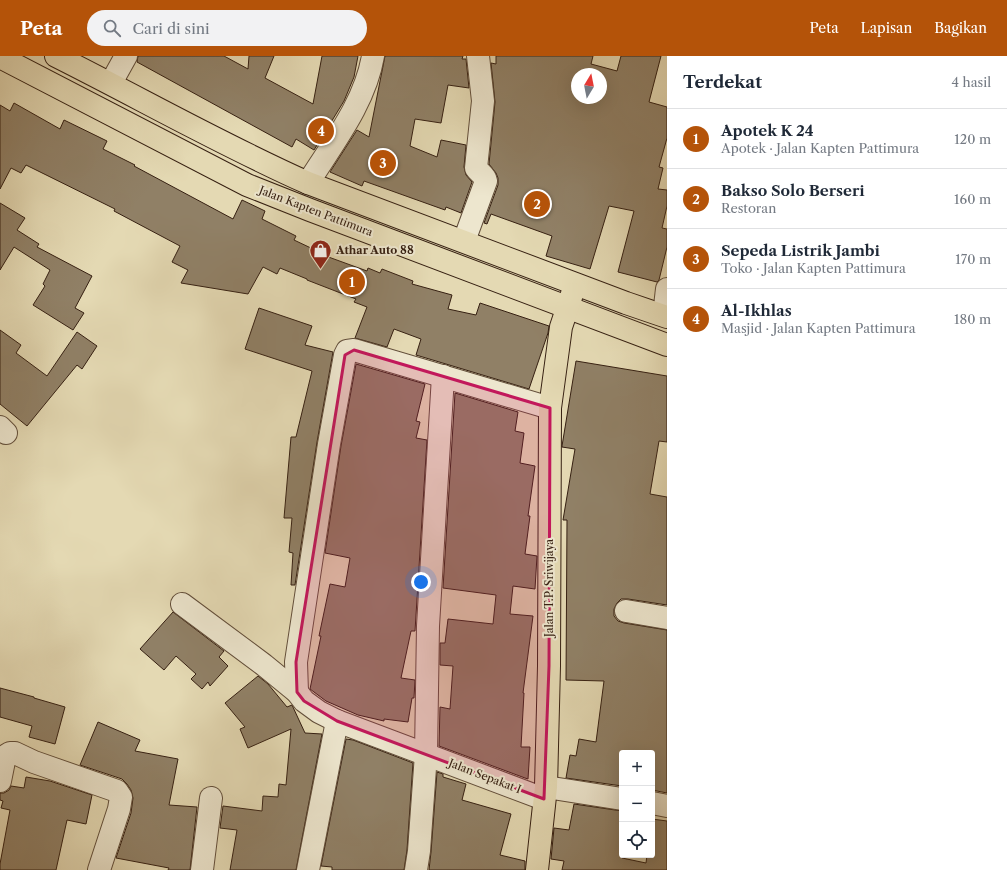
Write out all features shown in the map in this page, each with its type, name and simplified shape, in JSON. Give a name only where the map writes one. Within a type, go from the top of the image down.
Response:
[{"type":"main road","points":[[56,56],[260,162],[308,183],[575,284],[665,316]]},
{"type":"main road","name":"Jalan Kapten Pattimura","points":[[0,57],[248,185],[566,308],[667,345]]},
{"type":"main road","points":[[248,185],[260,162]]},
{"type":"main road","name":"Jalan T.P. Sriwijaya","points":[[537,870],[545,793],[549,658],[550,408],[561,327],[575,284]]},
{"type":"street","points":[[110,83],[126,56]]},
{"type":"street","points":[[308,183],[356,108],[372,66],[373,56]]},
{"type":"street","points":[[464,241],[486,180],[476,168],[484,100],[478,56]]},
{"type":"street","points":[[665,316],[667,289]]},
{"type":"street","points":[[298,692],[296,662],[344,355],[347,351],[354,350],[550,408]]},
{"type":"street","points":[[416,870],[419,851],[426,754],[428,626],[443,376]]},
{"type":"street","name":"Jalan Sepakat I","points":[[182,604],[298,692],[304,701],[337,721],[426,754],[545,793],[619,799]]},
{"type":"street","points":[[626,611],[667,618]]},
{"type":"street","points":[[308,870],[337,721]]},
{"type":"street","points":[[0,781],[5,756],[10,752],[117,791],[121,796],[119,809],[99,870]]},
{"type":"street","points":[[202,870],[211,798]]},
{"type":"street","points":[[655,804],[667,806]]},
{"type":"highlighted area","points":[[354,350],[550,408],[549,666],[544,799],[337,721],[304,701],[297,692],[296,662],[345,355]]},
{"type":"building","points":[[138,56],[224,56],[248,69],[249,56],[274,56],[265,78],[313,104],[322,56],[358,56],[354,77],[344,101],[314,150],[296,139],[292,147],[137,62]]},
{"type":"building","points":[[385,56],[463,56],[462,59],[466,59],[469,88],[448,85],[441,123],[415,119],[410,146],[437,157],[441,140],[466,145],[464,167],[466,175],[472,182],[461,213],[446,207],[445,210],[364,181],[362,186],[330,172],[357,130],[369,137]]},
{"type":"building","points":[[496,56],[593,56],[591,64],[606,68],[571,68],[571,104],[607,104],[607,68],[617,71],[621,56],[661,56],[649,102],[667,107],[667,138],[659,167],[663,168],[658,189],[667,190],[667,206],[662,228],[667,229],[667,247],[659,280],[657,282],[618,272],[634,211],[609,206],[590,269],[546,256],[552,236],[491,214],[487,224],[484,223],[498,185],[496,173],[489,164],[495,102],[491,63],[496,64]]},
{"type":"building","points":[[14,103],[60,129],[64,120],[107,141],[103,149],[233,219],[242,200],[265,211],[262,219],[296,236],[294,240],[313,249],[312,251],[367,271],[368,268],[380,273],[382,269],[413,281],[412,284],[452,295],[448,309],[476,315],[480,303],[549,326],[529,389],[416,355],[421,339],[394,329],[387,347],[355,338],[367,307],[354,302],[356,299],[280,268],[277,274],[263,267],[248,294],[181,283],[188,270],[172,262],[180,246],[114,211],[115,209],[26,165],[21,173],[11,168],[0,189],[0,105],[10,111]]},
{"type":"building","points":[[0,203],[25,218],[17,230],[39,244],[37,247],[92,276],[75,308],[84,313],[73,330],[33,305],[45,286],[43,284],[50,270],[14,247],[0,270]]},
{"type":"building","points":[[259,308],[312,326],[305,345],[333,352],[317,442],[295,585],[291,585],[293,553],[289,552],[292,518],[284,518],[291,437],[296,437],[312,371],[245,349]]},
{"type":"building","points":[[0,330],[21,345],[16,353],[47,376],[77,332],[97,346],[82,369],[77,365],[27,426],[0,404]]},
{"type":"building","points":[[576,361],[667,376],[667,442],[659,441],[650,494],[667,497],[667,605],[621,599],[614,609],[614,616],[618,621],[624,623],[667,630],[667,793],[655,791],[655,750],[619,750],[619,786],[566,778],[570,755],[576,756],[579,739],[596,742],[604,681],[566,680],[567,520],[563,520],[575,449],[562,446]]},
{"type":"building","points":[[356,364],[425,384],[416,421],[420,422],[416,438],[427,440],[415,631],[411,631],[401,678],[415,680],[414,698],[412,698],[408,722],[384,719],[384,721],[358,715],[326,701],[310,689],[330,584],[345,587],[350,558],[325,553],[341,446]]},
{"type":"building","points":[[455,393],[518,412],[515,431],[524,433],[520,463],[535,466],[528,516],[530,516],[525,554],[537,556],[535,589],[513,586],[510,614],[533,616],[523,693],[521,747],[530,747],[528,779],[439,746],[440,707],[450,709],[453,666],[440,665],[440,643],[445,643],[448,619],[493,624],[496,595],[443,588]]},
{"type":"building","points":[[173,612],[224,651],[219,657],[228,666],[210,686],[208,682],[202,689],[191,679],[196,674],[176,656],[164,670],[140,649]]},
{"type":"building","points":[[258,676],[268,684],[287,707],[292,705],[305,733],[322,734],[296,870],[230,870],[237,830],[220,828],[223,806],[262,811],[263,796],[278,797],[279,784],[286,785],[291,729],[248,748],[240,729],[245,727],[225,703]]},
{"type":"building","points":[[0,688],[65,707],[55,744],[29,737],[32,726],[0,717]]},
{"type":"building","points":[[98,722],[140,740],[135,751],[178,759],[169,805],[197,807],[190,870],[168,870],[169,868],[116,858],[131,813],[133,798],[131,790],[122,779],[80,765]]},
{"type":"building","points":[[346,739],[353,740],[413,763],[407,850],[404,870],[332,870],[332,867],[321,866]]},
{"type":"building","points":[[437,772],[443,774],[443,777],[466,784],[462,800],[511,814],[500,855],[525,861],[525,870],[429,870]]},
{"type":"building","points":[[26,777],[50,781],[92,795],[86,824],[67,820],[56,870],[0,870],[10,810],[1,808],[3,801],[0,800],[0,793],[4,793],[9,790],[11,786],[24,788]]},
{"type":"building","points":[[574,804],[619,811],[619,858],[646,863],[647,858],[655,858],[655,819],[667,821],[667,870],[562,870],[564,861],[551,859],[554,828],[569,830]]},
{"type":"place","name":"Al-Ikhlas","points":[[321,131]]},
{"type":"place","name":"Sepeda Listrik Jambi","points":[[383,163]]},
{"type":"place","name":"Bakso Solo Berseri","points":[[537,204]]},
{"type":"place","name":"Athar Auto 88","points":[[320,270]]},
{"type":"place","name":"Apotek K 24","points":[[352,282]]}]
